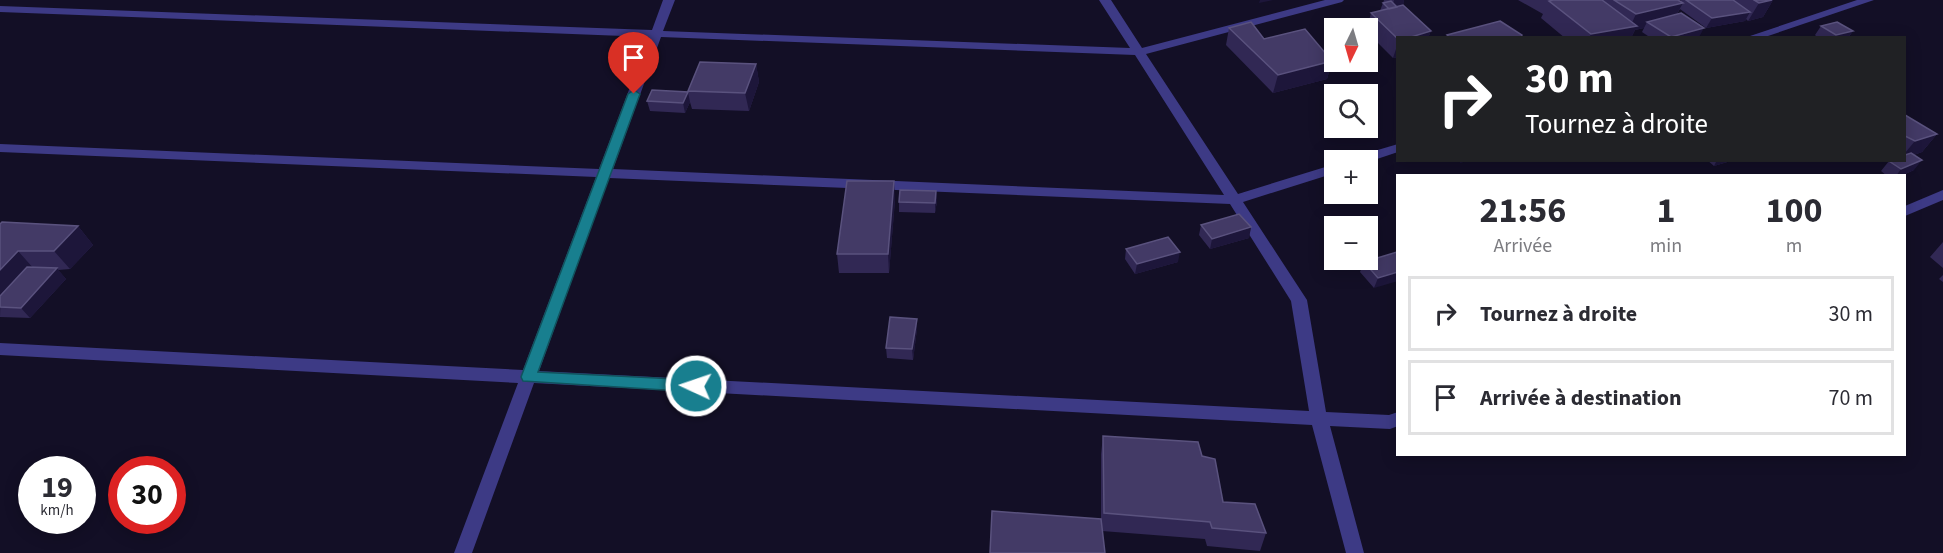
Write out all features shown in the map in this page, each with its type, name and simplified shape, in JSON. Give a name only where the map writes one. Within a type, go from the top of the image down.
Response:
[{"type":"street","points":[[463,553],[669,0]]},
{"type":"street","points":[[1105,0],[1299,300],[1319,418],[1355,553]]},
{"type":"street","points":[[0,9],[1139,52],[1338,0]]},
{"type":"street","points":[[1755,36],[1868,0]]},
{"type":"street","points":[[0,148],[1234,200],[1324,171]]},
{"type":"street","points":[[1378,154],[1396,149]]},
{"type":"street","points":[[1906,211],[1943,195]]},
{"type":"street","points":[[0,349],[1390,422],[1396,420]]},
{"type":"building","points":[[1602,0],[1637,26],[1591,34],[1549,1]]},
{"type":"building","points":[[1614,0],[1678,0],[1683,3],[1636,14]]},
{"type":"building","points":[[1686,0],[1733,0],[1750,12],[1712,18]]},
{"type":"building","points":[[1754,0],[1772,0],[1759,3]]},
{"type":"building","points":[[1391,1],[1397,7],[1389,9],[1383,3]]},
{"type":"building","points":[[1403,5],[1431,31],[1415,36],[1396,37],[1371,13]]},
{"type":"building","points":[[1681,13],[1704,28],[1669,36],[1647,22]]},
{"type":"building","points":[[1500,21],[1522,35],[1448,36]]},
{"type":"building","points":[[1251,22],[1264,39],[1305,29],[1324,52],[1324,63],[1278,75],[1229,28]]},
{"type":"building","points":[[1837,22],[1853,31],[1836,35],[1821,26]]},
{"type":"building","points":[[700,62],[756,64],[745,93],[688,91]]},
{"type":"building","points":[[652,90],[688,92],[683,103],[647,101]]},
{"type":"building","points":[[1906,116],[1937,134],[1915,141],[1906,136]]},
{"type":"building","points":[[1911,153],[1922,160],[1901,169],[1890,162],[1906,162],[1906,155]]},
{"type":"building","points":[[847,181],[894,181],[888,254],[837,254]]},
{"type":"building","points":[[900,190],[936,191],[935,203],[899,202]]},
{"type":"building","points":[[1239,214],[1251,227],[1212,239],[1201,225]]},
{"type":"building","points":[[2,222],[78,226],[54,251],[18,251],[0,270],[0,224]]},
{"type":"building","points":[[1168,237],[1180,252],[1137,264],[1126,249]]},
{"type":"building","points":[[1396,252],[1396,273],[1378,278],[1371,270],[1378,270],[1378,258]]},
{"type":"building","points":[[27,267],[57,268],[21,308],[0,307],[0,296]]},
{"type":"building","points":[[890,317],[917,319],[912,349],[886,348]]},
{"type":"building","points":[[1103,436],[1198,442],[1202,456],[1215,459],[1223,502],[1255,504],[1266,533],[1212,528],[1210,522],[1104,513]]},
{"type":"building","points":[[992,511],[1101,519],[1105,553],[990,553]]},
{"type":"route","points":[[634,94],[528,377],[696,386]]}]
